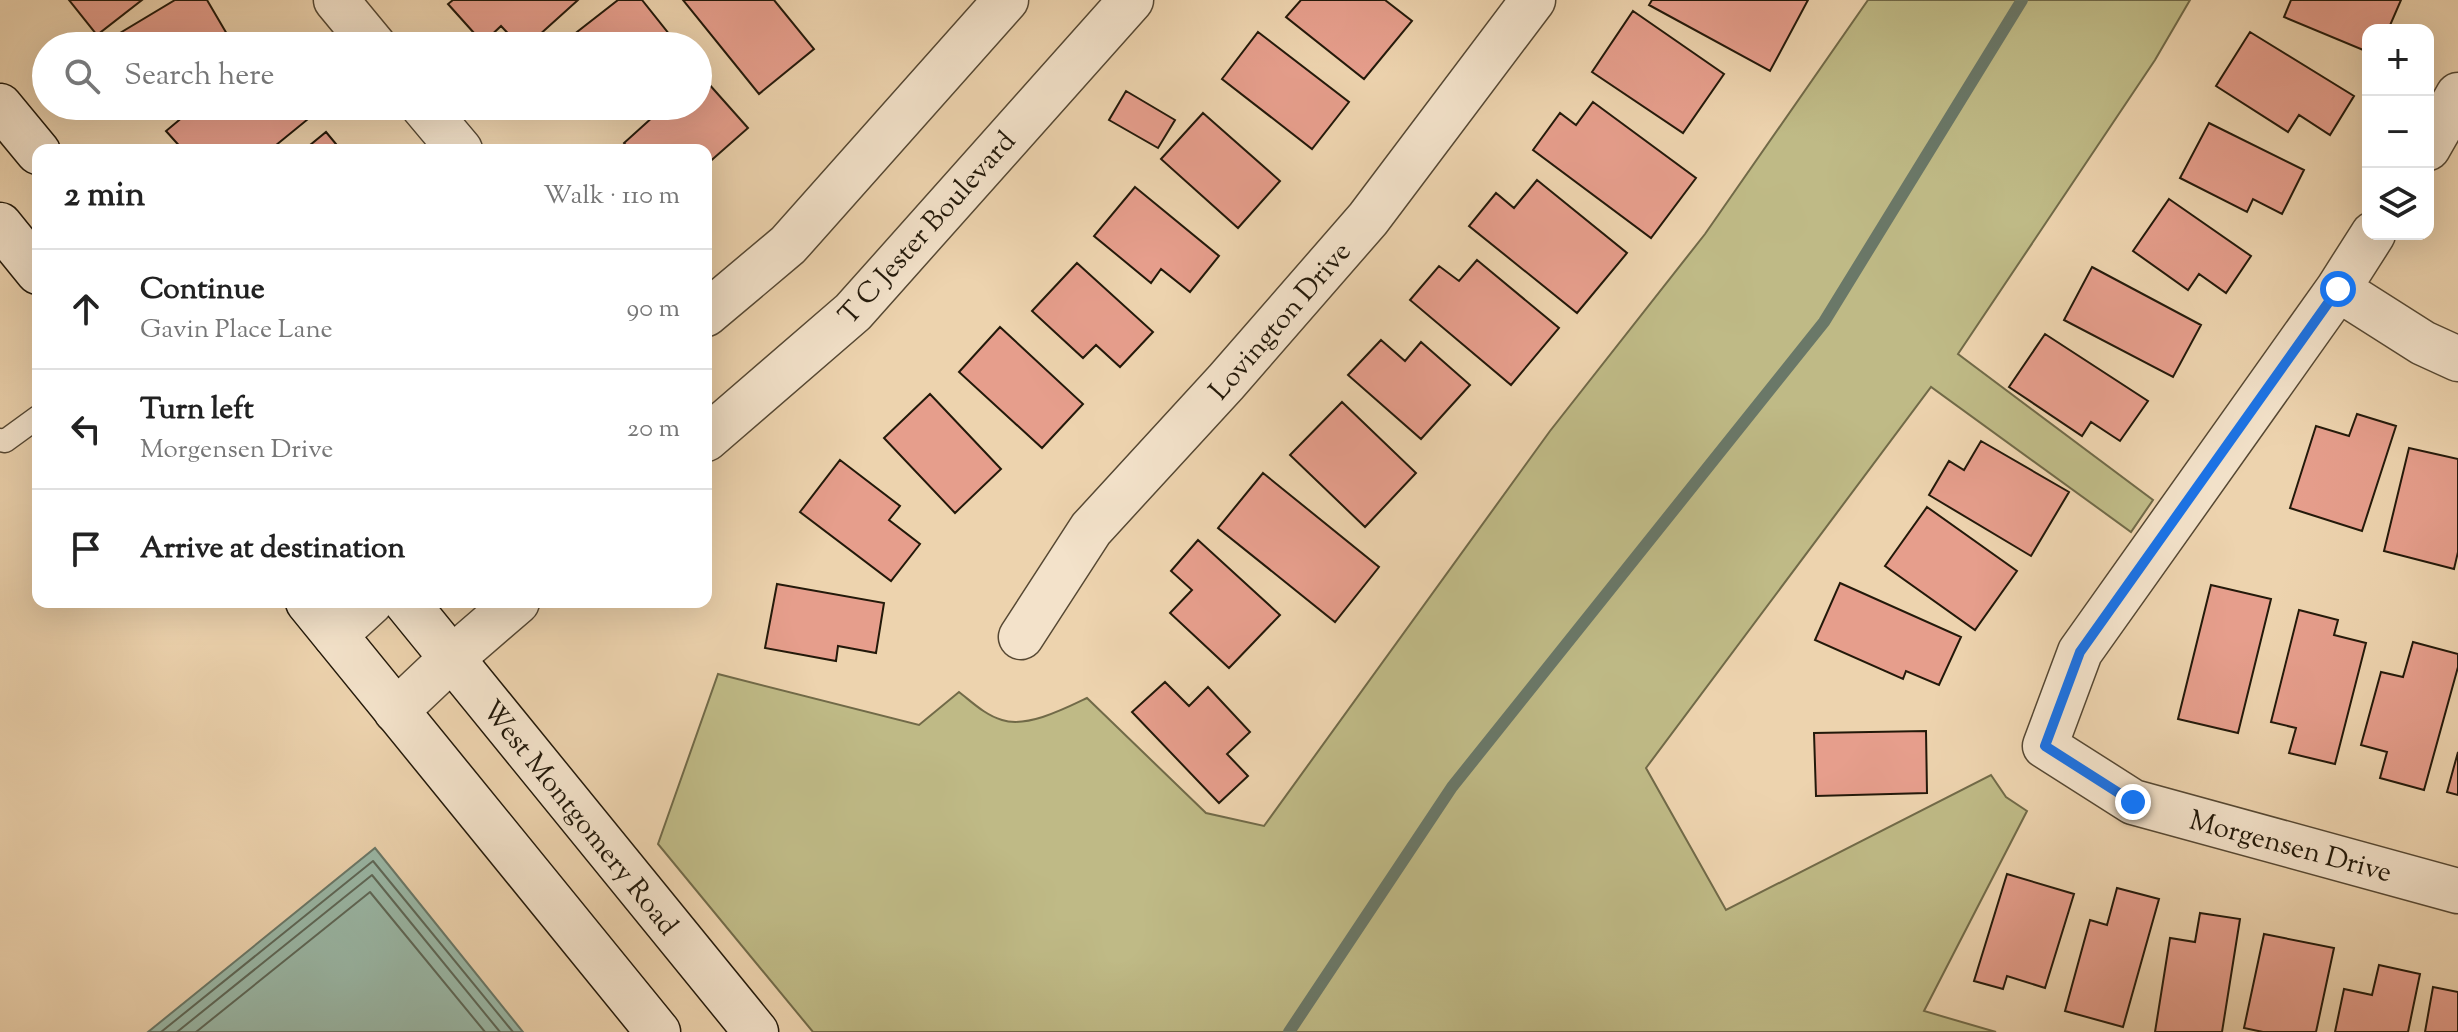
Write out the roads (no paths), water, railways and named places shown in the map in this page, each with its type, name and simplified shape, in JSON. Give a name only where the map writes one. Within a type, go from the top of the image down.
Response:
[{"type":"street","points":[[336,0],[362,32]]},
{"type":"street","points":[[712,309],[788,245],[1006,0]]},
{"type":"street","name":"T C Jester Boulevard","points":[[712,434],[853,312],[1131,0]]},
{"type":"street","name":"Lovington Drive","points":[[1021,637],[1091,529],[1226,382],[1368,219],[1533,0]]},
{"type":"street","points":[[2434,137],[2458,95]]},
{"type":"street","points":[[0,106],[32,145]]},
{"type":"street","points":[[435,120],[455,144]]},
{"type":"street","points":[[0,225],[32,265]]},
{"type":"street","points":[[2369,240],[2338,289],[2423,343],[2458,359]]},
{"type":"street","name":"Morgensen Drive","points":[[2338,289],[2080,652],[2045,746],[2133,802],[2458,891]]},
{"type":"street","points":[[313,608],[658,1032]]},
{"type":"street","points":[[335,635],[364,608]]},
{"type":"street","name":"West Montgomery Road","points":[[411,608],[756,1032]]},
{"type":"street","points":[[396,711],[510,608]]},
{"type":"lane","points":[[0,440],[5,441],[32,421]]},
{"type":"water","points":[[375,848],[523,1032],[148,1032]]},
{"type":"waterway","points":[[1289,1032],[1452,787],[1824,322],[2022,0]]}]
